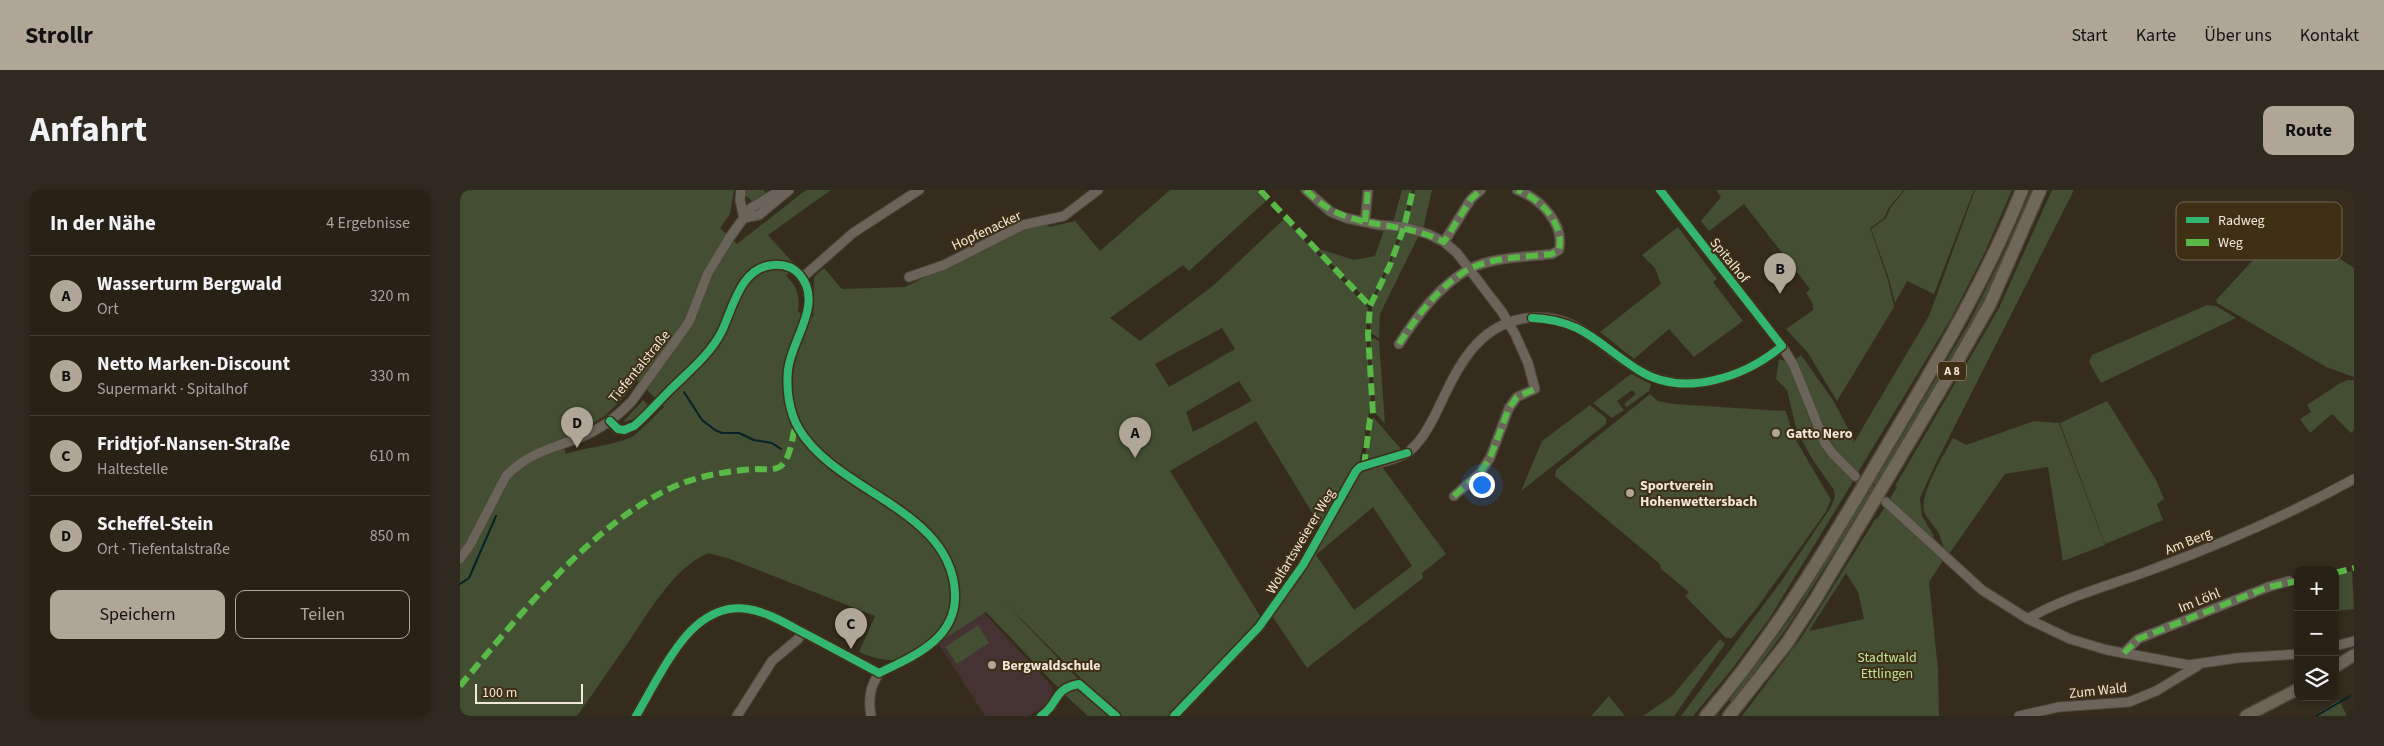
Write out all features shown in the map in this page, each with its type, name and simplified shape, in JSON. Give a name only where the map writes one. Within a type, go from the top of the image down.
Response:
[{"type":"highway","name":"A 8","points":[[1706,716],[1770,635],[1877,463],[1971,302],[2022,190]]},
{"type":"highway","name":"A 8","points":[[1730,716],[1786,643],[1810,607],[1954,368],[1994,295],[2040,190]]},
{"type":"main road","points":[[2339,664],[2354,655]]},
{"type":"main road","points":[[2246,716],[2294,691]]},
{"type":"street","points":[[741,190],[740,200],[744,218],[759,215],[789,190]]},
{"type":"street","name":"Tiefentalstraße","points":[[460,558],[470,545],[506,476],[515,467],[539,452],[581,437],[610,421],[632,401],[681,336],[718,255],[750,208],[781,190]]},
{"type":"street","points":[[802,278],[853,233],[919,190]]},
{"type":"street","name":"Hopfenacker","points":[[909,278],[944,265],[1023,225],[1064,216],[1098,190]]},
{"type":"street","points":[[1306,190],[1331,212],[1365,222],[1414,229],[1444,242],[1470,269],[1522,346],[1535,389],[1517,397],[1509,408],[1490,458],[1480,473],[1454,496]]},
{"type":"street","points":[[1365,222],[1368,190]]},
{"type":"street","points":[[1444,242],[1467,204],[1480,190]]},
{"type":"street","points":[[1399,344],[1414,321],[1441,290],[1470,269],[1496,261],[1552,254],[1559,250],[1560,234],[1551,217],[1537,201],[1517,190]]},
{"type":"street","name":"Spitalhof","points":[[1660,190],[1782,346],[1794,366],[1825,444],[1855,476]]},
{"type":"street","points":[[610,421],[613,426],[622,430],[634,426],[644,417],[708,351],[721,332],[746,280],[758,270],[774,265],[784,265],[794,269],[802,278],[808,293],[808,312],[793,349],[787,381],[792,411],[799,428],[819,454],[839,471],[881,498],[923,529],[949,564],[954,584],[954,614],[940,635],[919,653],[879,673],[871,685],[869,701],[871,716]]},
{"type":"street","points":[[1508,323],[1532,318],[1568,323],[1591,335],[1639,370],[1658,379],[1679,383],[1704,382],[1737,373],[1760,361],[1782,346]]},
{"type":"street","name":"Wolfartsweierer Weg","points":[[1174,716],[1260,628],[1303,566],[1354,473],[1364,466],[1407,453],[1423,437],[1469,352],[1484,336],[1508,323]]},
{"type":"street","name":"Am Berg","points":[[2028,619],[2053,607],[2238,535],[2354,479]]},
{"type":"street","points":[[1886,502],[1982,590],[2028,619],[2070,640],[2124,653],[2189,665],[2237,658],[2294,654]]},
{"type":"street","name":"Im Löhl","points":[[2124,653],[2138,639],[2268,587],[2289,581]]},
{"type":"street","points":[[636,716],[685,637],[697,624],[711,615],[740,608],[766,612],[879,673]]},
{"type":"street","points":[[737,716],[772,661],[798,639],[802,632]]},
{"type":"street","points":[[2339,645],[2354,641]]},
{"type":"street","name":"Zum Wald","points":[[2020,716],[2059,708],[2129,702],[2156,691],[2201,664]]},
{"type":"street","points":[[1041,716],[1052,708],[1060,691],[1067,686],[1078,684],[1116,716]]},
{"type":"shaded area","name":"Bergwaldschule","points":[[984,613],[1053,687],[1049,703],[1029,716],[985,716],[938,643]]},
{"type":"green space","points":[[460,190],[734,190],[730,214],[720,228],[737,244],[806,190],[831,190],[768,235],[795,265],[786,276],[797,292],[798,312],[813,317],[814,277],[824,268],[842,289],[905,287],[1024,229],[1048,225],[1049,227],[1075,221],[1100,251],[1170,190],[1258,190],[1267,200],[1189,271],[1183,265],[1110,318],[1140,341],[1214,285],[1284,219],[1368,308],[1366,332],[1371,402],[1359,464],[1321,527],[1256,421],[1170,471],[1262,619],[1170,716],[1119,716],[1004,602],[1114,716],[1088,716],[1065,695],[986,612],[916,654],[897,660],[877,658],[859,652],[875,616],[730,559],[708,553],[695,560],[673,579],[577,716],[460,716]],"holes":[[[1222,328],[1235,349],[1169,387],[1155,364]],[[637,380],[664,407],[633,436],[627,439],[566,454],[561,439],[596,422],[620,401]],[[1239,381],[1252,401],[1193,432],[1186,412]]]},
{"type":"green space","points":[[746,190],[764,190],[766,194],[752,201],[746,196]]},
{"type":"green space","points":[[1402,190],[1412,190],[1402,225],[1393,223]]},
{"type":"green space","points":[[1415,190],[1432,190],[1423,229],[1407,225]]},
{"type":"green space","points":[[1716,190],[1904,190],[1889,207],[1884,218],[1870,228],[1888,280],[1894,307],[1837,401],[1808,353],[1786,329],[1813,310],[1813,304],[1806,293],[1810,289],[1744,204],[1709,231],[1701,221],[1721,197]]},
{"type":"green space","points":[[1905,190],[1974,190],[1934,294],[1907,281],[1895,303],[1889,279],[1871,229],[1886,218],[1891,207]]},
{"type":"green space","points":[[1975,190],[2012,190],[1985,252],[1952,317],[1858,472],[1843,460],[1828,437],[1795,360],[1801,355],[1833,400],[1854,440],[1853,444],[1929,316]]},
{"type":"green space","points":[[2031,190],[2033,190],[2008,251],[1978,311],[1876,485],[1873,484],[1969,323],[2005,250]]},
{"type":"green space","points":[[2052,190],[2074,190],[1920,498],[1922,516],[1934,536],[1932,539],[1902,512],[1890,498],[1897,487],[1895,486],[1999,308]]},
{"type":"green space","points":[[1385,227],[1400,229],[1390,260],[1371,301],[1368,301],[1316,248],[1354,260],[1375,256]]},
{"type":"green space","points":[[1678,227],[1717,279],[1713,282],[1743,321],[1694,357],[1669,329],[1634,359],[1600,332],[1661,284],[1655,268],[1642,255]]},
{"type":"green space","points":[[1404,231],[1420,233],[1380,314],[1379,338],[1370,333],[1372,306]]},
{"type":"green space","points":[[2253,260],[2342,260],[2354,268],[2354,377],[2326,367],[2217,303],[2216,300]]},
{"type":"green space","points":[[2207,305],[2216,306],[2236,318],[2101,383],[2089,362],[2092,355]]},
{"type":"green space","points":[[1373,338],[1379,341],[1385,424],[1376,414],[1370,342]]},
{"type":"green space","points":[[1779,359],[1787,362],[1819,440],[1839,467],[1854,480],[1769,619],[1732,669],[1693,716],[1681,716],[1780,583],[1831,507],[1835,496],[1834,490],[1813,460],[1797,432],[1787,390],[1776,379]]},
{"type":"green space","points":[[1631,374],[1651,384],[1649,391],[1627,407],[1624,404],[1636,394],[1632,390],[1617,401],[1624,410],[1612,418],[1593,403]]},
{"type":"green space","points":[[2354,380],[2354,430],[2351,433],[2332,414],[2310,433],[2300,419],[2311,412],[2307,405],[2340,383]]},
{"type":"green space","points":[[1650,394],[1658,401],[1673,404],[1786,411],[1793,435],[1831,500],[1825,513],[1756,609],[1732,638],[1726,638],[1685,596],[1689,592],[1661,569],[1660,564],[1555,476],[1556,470]]},
{"type":"green space","points":[[643,400],[649,406],[634,419],[623,422]]},
{"type":"green space","points":[[2107,401],[2156,480],[2164,499],[2157,504],[2163,520],[2105,544],[2060,423]]},
{"type":"green space","points":[[1590,405],[1606,418],[1606,424],[1521,491],[1542,441]]},
{"type":"green space","points":[[1373,417],[1402,450],[1396,454],[1367,461],[1365,456]]},
{"type":"green space","points":[[2034,421],[2059,423],[2105,545],[2063,561],[2048,467],[2005,474],[1949,554],[1943,547],[1937,531],[1925,514],[1924,503],[1929,484],[1953,438],[1966,445]]},
{"type":"green space","points":[[1380,464],[1446,554],[1422,573],[1423,578],[1307,668],[1273,617],[1357,476],[1363,471]],"holes":[[[1373,507],[1412,566],[1354,610],[1316,555]]]},
{"type":"green space","points":[[1867,493],[1870,495],[1788,626],[1733,701],[1729,701],[1795,612]]},
{"type":"green space","name":"Stadtwald Ettlingen","points":[[1885,507],[1944,559],[1929,582],[1938,670],[1939,716],[1742,716],[1803,635]],"holes":[[[1846,573],[1858,592],[1864,619],[1809,631]]]},
{"type":"green space","points":[[2352,571],[2354,609],[2339,611],[2339,574]]},
{"type":"green space","points":[[978,625],[989,643],[957,664],[945,647]]},
{"type":"green space","points":[[1720,639],[1725,644],[1674,716],[1643,716],[1672,696]]},
{"type":"green space","points":[[1609,696],[1625,716],[1591,716],[1593,714]]},
{"type":"green space","points":[[2339,700],[2347,716],[2314,716]]},
{"type":"waterway","points":[[684,392],[702,420],[715,430],[722,433],[739,433],[754,440],[772,443],[781,449]]},
{"type":"waterway","points":[[460,584],[469,578],[496,516]]},
{"type":"waterway","points":[[2316,716],[2350,696]]},
{"type":"tunnel","points":[[1855,476],[1882,499]]},
{"type":"marked path","points":[[1260,190],[1370,306]]},
{"type":"marked path","points":[[1306,190],[1322,204],[1338,213],[1355,219],[1426,234],[1444,242],[1471,199],[1481,190]]},
{"type":"marked path","points":[[1365,222],[1368,190]]},
{"type":"marked path","points":[[1364,466],[1370,419],[1373,414],[1368,334],[1370,306],[1390,265],[1404,227],[1413,190]]},
{"type":"marked path","points":[[1399,344],[1421,312],[1438,293],[1469,269],[1488,262],[1552,254],[1559,250],[1560,240],[1558,231],[1549,213],[1534,199],[1517,190]]},
{"type":"marked path","points":[[1454,496],[1480,473],[1490,458],[1509,408],[1517,397],[1535,389]]},
{"type":"marked path","points":[[460,686],[507,630],[560,572],[588,545],[618,521],[649,500],[689,481],[728,472],[778,468],[787,457],[794,431],[799,428]]},
{"type":"marked path","points":[[2339,572],[2354,568]]},
{"type":"marked path","points":[[2124,653],[2138,639],[2268,587],[2294,582]]},
{"type":"cycle path","points":[[1532,318],[1550,320],[1579,329],[1640,371],[1657,379],[1676,383],[1695,383],[1732,375],[1750,367],[1782,346],[1660,190]]},
{"type":"cycle path","points":[[610,421],[618,429],[624,430],[634,426],[698,363],[717,340],[740,290],[753,273],[762,267],[773,265],[785,266],[797,272],[806,286],[809,298],[808,310],[790,358],[788,370],[789,400],[799,429],[816,451],[839,470],[914,521],[934,541],[949,564],[955,593],[954,609],[949,623],[941,634],[919,652],[879,673]]},
{"type":"cycle path","points":[[1174,716],[1259,627],[1303,565],[1356,471],[1360,467],[1407,453]]},
{"type":"cycle path","points":[[636,716],[664,668],[688,633],[712,615],[726,610],[740,608],[754,610],[767,615],[879,673]]},
{"type":"cycle path","points":[[1041,716],[1064,689],[1079,684],[1116,716]]},
{"type":"place","name":"Netto Marken-Discount","points":[[1780,294]]},
{"type":"place","name":"Gatto Nero","points":[[1776,433]]},
{"type":"place","name":"Scheffel-Stein","points":[[577,448]]},
{"type":"place","name":"Wasserturm Bergwald","points":[[1135,458]]},
{"type":"place","name":"Sportverein Hohenwettersbach","points":[[1630,493]]},
{"type":"place","name":"Fridtjof-Nansen-Straße","points":[[851,649]]},
{"type":"place","name":"Bergwaldschule","points":[[992,665]]}]
